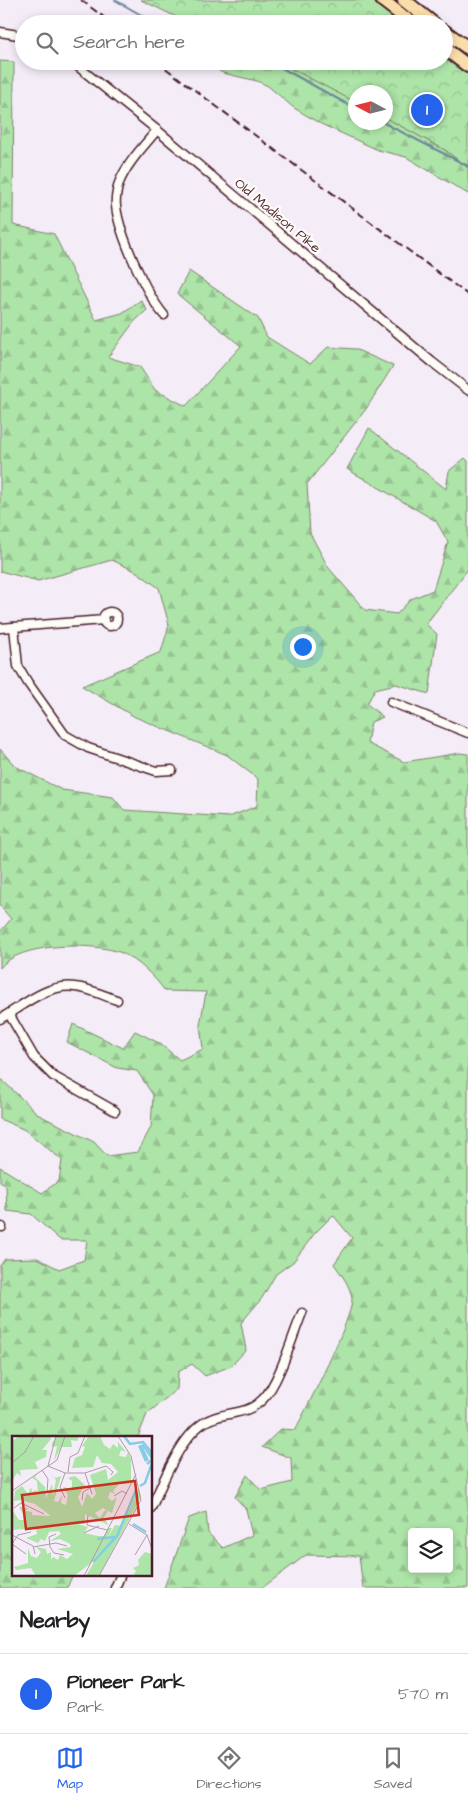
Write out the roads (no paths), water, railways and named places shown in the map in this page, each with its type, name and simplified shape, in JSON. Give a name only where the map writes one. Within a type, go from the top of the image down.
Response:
[{"type":"main road","points":[[382,0],[401,15]]},
{"type":"main road","points":[[404,0],[423,15]]},
{"type":"main road","points":[[453,37],[468,48]]},
{"type":"main road","points":[[453,55],[468,66]]},
{"type":"street","points":[[0,32],[15,34]]},
{"type":"street","name":"Old Madison Pike","points":[[82,70],[157,130],[432,362],[468,390]]},
{"type":"street","points":[[157,130],[123,175],[115,198],[118,219],[131,252],[154,303],[164,315]]},
{"type":"street","points":[[0,628],[104,620]]},
{"type":"street","points":[[14,627],[18,666],[28,684],[65,735],[88,748],[156,771],[172,770]]},
{"type":"street","points":[[391,702],[468,733]]},
{"type":"street","points":[[0,1019],[50,990],[62,987],[78,987],[117,1000]]},
{"type":"street","points":[[9,1014],[34,1057],[53,1076],[115,1111]]},
{"type":"street","points":[[152,1506],[180,1450],[196,1428],[214,1417],[247,1410],[257,1405],[268,1394],[302,1313]]},
{"type":"street","points":[[115,1588],[120,1576]]},
{"type":"waterway","points":[[115,0],[141,15]]},
{"type":"waterway","points":[[285,70],[348,105]]},
{"type":"waterway","points":[[393,128],[468,166]]},
{"type":"railway","points":[[81,0],[101,15]]},
{"type":"railway","points":[[168,70],[468,295]]},
{"type":"place","name":"Pioneer Park","points":[[427,110]]}]
